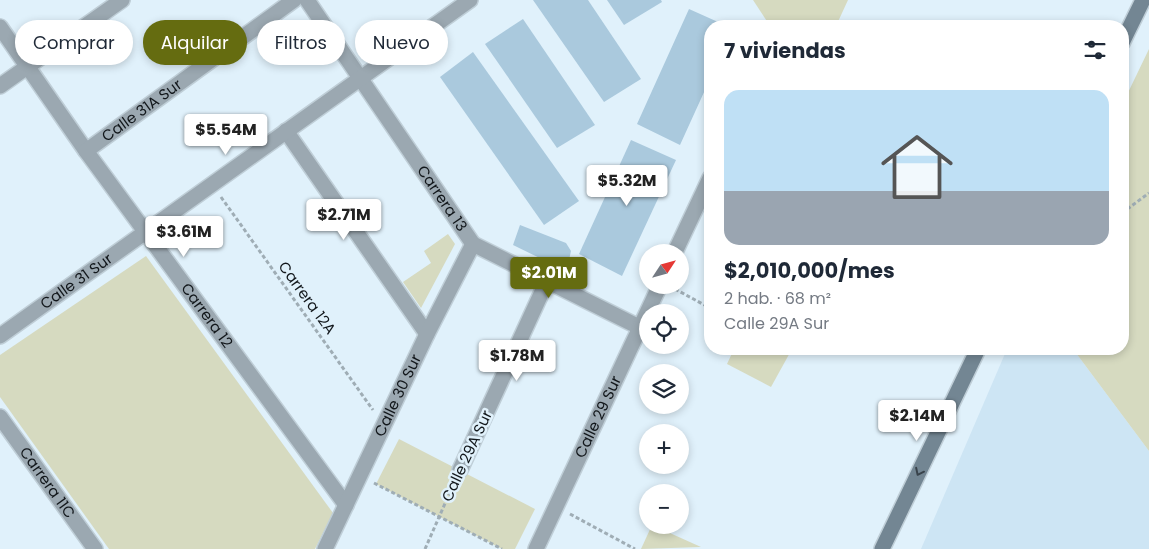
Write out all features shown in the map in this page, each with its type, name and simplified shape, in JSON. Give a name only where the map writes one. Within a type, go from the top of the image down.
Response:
[{"type":"street","points":[[0,86],[122,0]]},
{"type":"street","name":"Calle 31A Sur","points":[[86,151],[294,0]]},
{"type":"street","name":"Carrera 13","points":[[307,0],[473,244],[639,327]]},
{"type":"street","name":"Calle 31 Sur","points":[[0,336],[470,0]]},
{"type":"street","points":[[1129,29],[1143,0]]},
{"type":"street","name":"Carrera 12","points":[[0,27],[86,151],[346,505]]},
{"type":"street","points":[[286,131],[427,334]]},
{"type":"street","points":[[679,244],[704,191]]},
{"type":"street","name":"Calle 30 Sur","points":[[325,549],[427,334],[473,244]]},
{"type":"street","name":"Calle 29A Sur","points":[[460,470],[547,281]]},
{"type":"street","name":"Calle 29 Sur","points":[[536,549],[639,327]]},
{"type":"street","points":[[882,549],[975,355]]},
{"type":"street","name":"Carrera 11C","points":[[0,417],[95,549]]},
{"type":"lane","points":[[547,281],[554,266]]},
{"type":"path","name":"Carrera 12A","points":[[212,184],[384,425]]},
{"type":"path","points":[[1129,208],[1149,193]]},
{"type":"path","points":[[684,294],[704,305]]},
{"type":"path","name":"Calle 29A Sur","points":[[425,549],[460,470]]},
{"type":"path","points":[[360,476],[502,549]]},
{"type":"path","points":[[556,507],[635,549]]},
{"type":"shaded area","points":[[1004,355],[1077,355],[1149,451],[1149,549],[921,549]]},
{"type":"green space","points":[[753,0],[848,0],[839,20],[766,20]]},
{"type":"green space","points":[[1149,49],[1149,451],[1077,355],[1129,355],[1129,91]]},
{"type":"green space","points":[[448,234],[455,244],[421,308],[403,282],[431,263],[424,251]]},
{"type":"green space","points":[[146,256],[333,513],[315,549],[109,549],[0,397],[0,355]]},
{"type":"green space","points":[[731,355],[789,355],[771,387],[727,364]]},
{"type":"green space","points":[[399,439],[535,509],[515,549],[502,549],[376,484]]},
{"type":"green space","points":[[648,534],[672,534],[701,547],[641,549]]},
{"type":"building","points":[[533,0],[588,0],[641,79],[604,102]]},
{"type":"building","points":[[607,0],[661,0],[662,2],[624,25]]},
{"type":"building","points":[[689,9],[714,20],[704,20],[704,92],[680,145],[637,124]]},
{"type":"building","points":[[523,19],[595,125],[557,148],[485,44]]},
{"type":"building","points":[[473,52],[579,201],[544,225],[440,77]]},
{"type":"building","points":[[631,140],[676,160],[622,276],[579,254]]},
{"type":"building","points":[[520,225],[566,243],[571,251],[569,260],[564,264],[554,265],[513,245]]}]
